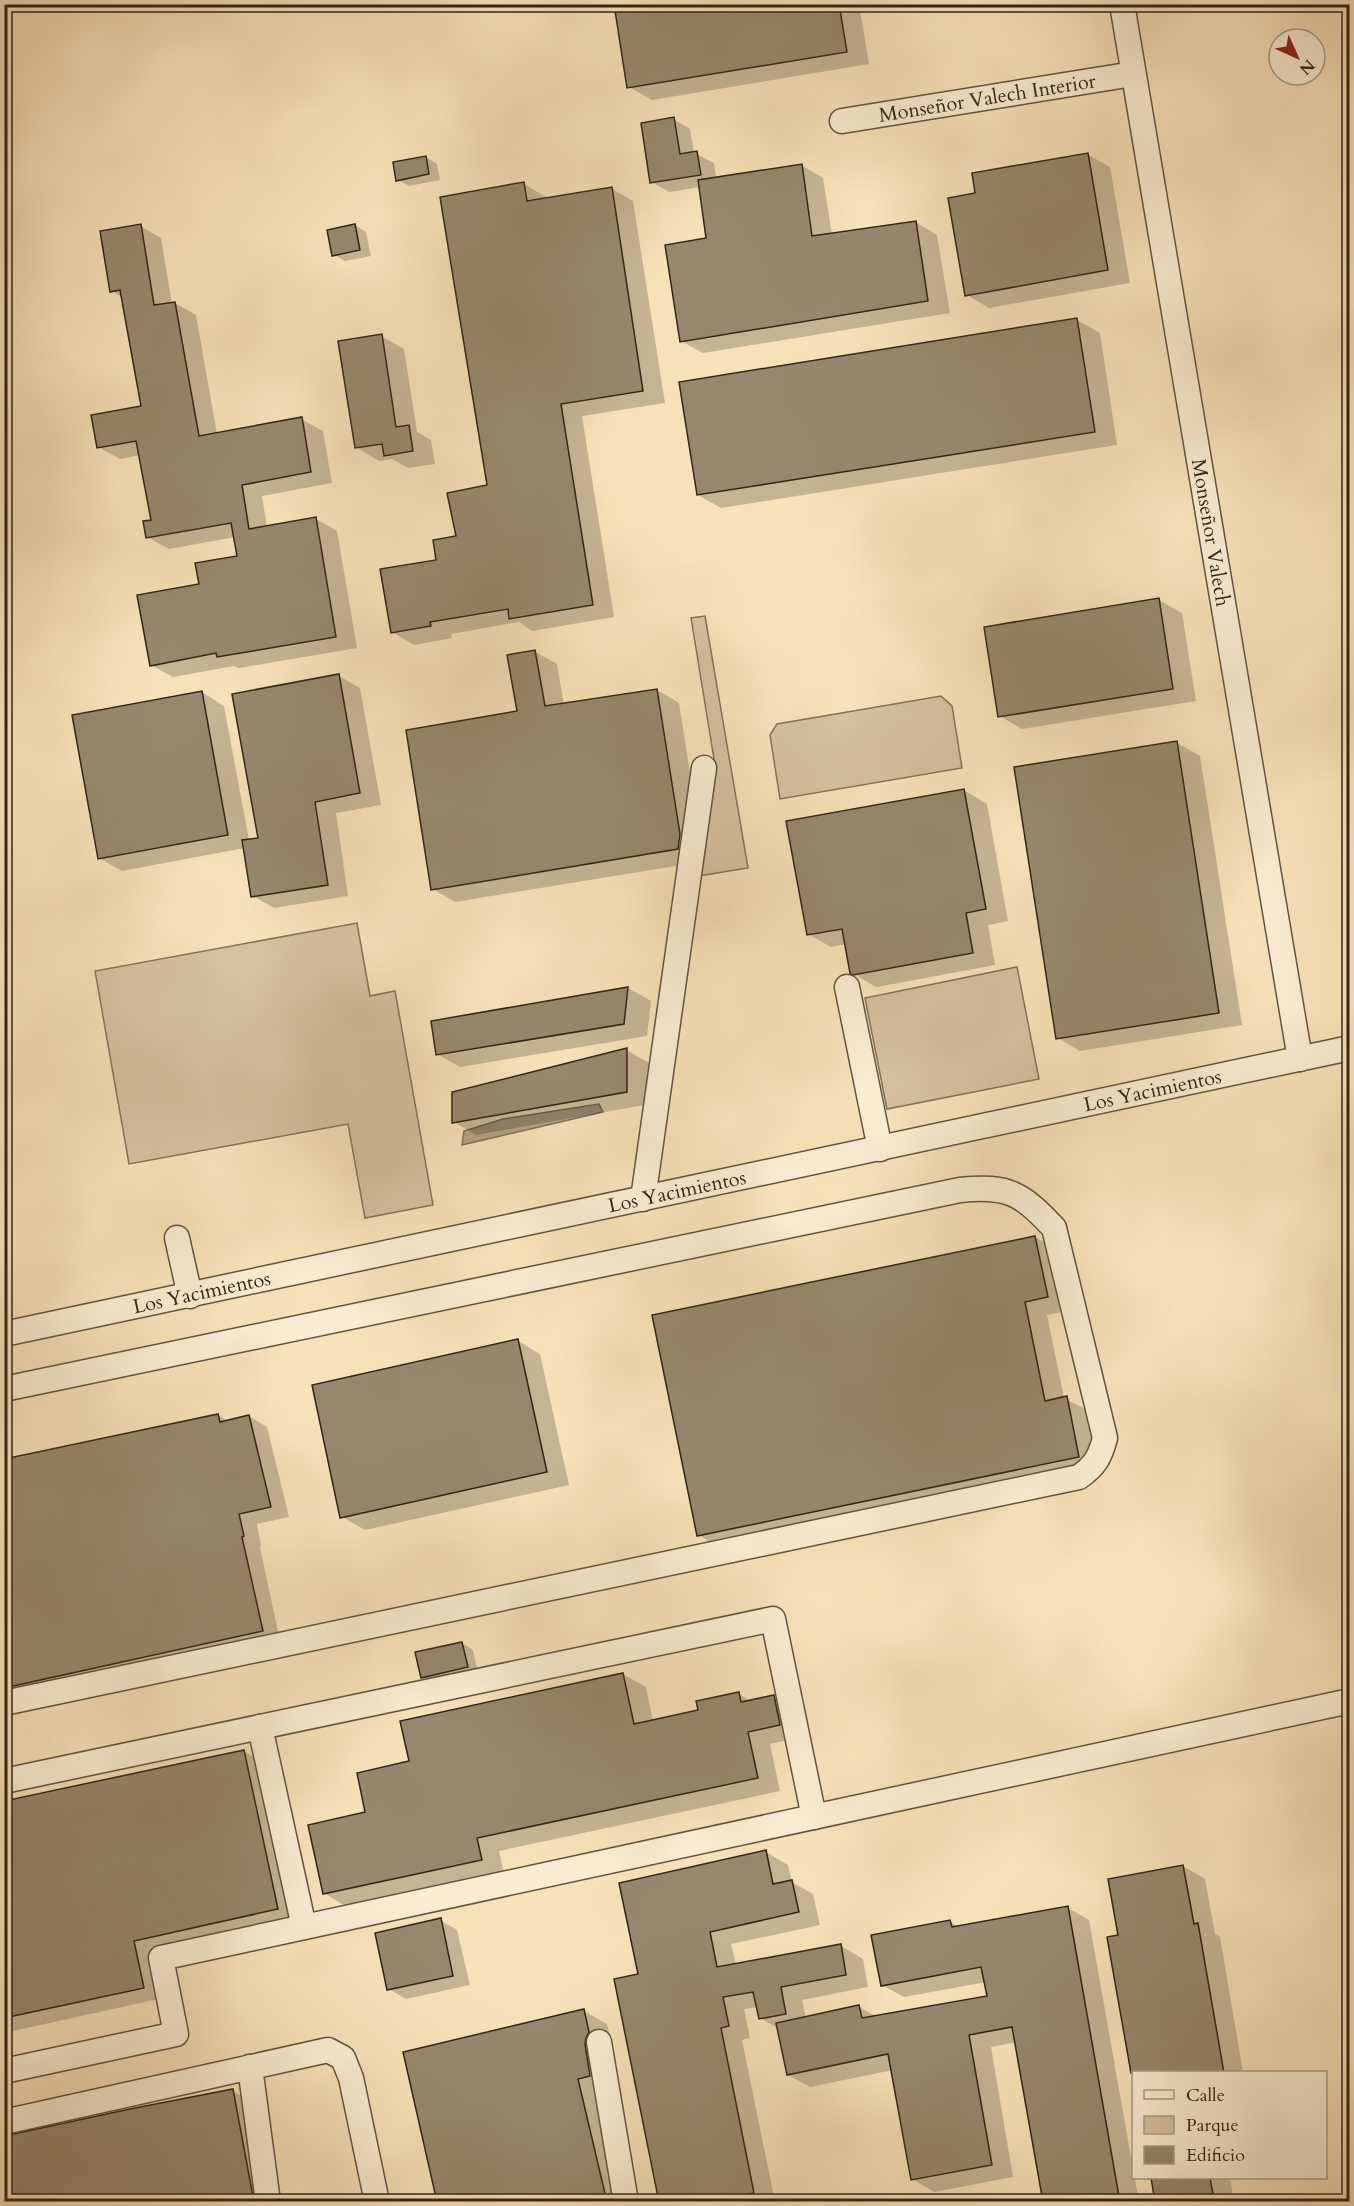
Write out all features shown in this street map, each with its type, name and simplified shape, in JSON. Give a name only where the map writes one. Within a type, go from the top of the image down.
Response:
[{"type":"street","name":"Monseñor Valech","points":[[1122,4],[1300,1059]]},
{"type":"street","name":"Monseñor Valech Interior","points":[[843,121],[1133,74]]},
{"type":"street","points":[[643,1199],[704,768]]},
{"type":"street","points":[[847,987],[880,1149]]},
{"type":"street","name":"Los Yacimientos","points":[[4,1334],[1350,1048]]},
{"type":"street","points":[[4,1389],[913,1200],[982,1188],[1014,1193],[1035,1208],[1054,1228],[1105,1438],[1101,1454],[1094,1466],[1079,1477],[4,1703]]},
{"type":"street","points":[[177,1238],[190,1296]]},
{"type":"street","points":[[4,1781],[773,1619],[813,1817]]},
{"type":"street","points":[[4,2071],[176,2034],[161,1958],[1350,1701]]},
{"type":"street","points":[[260,1727],[304,1927]]},
{"type":"street","points":[[599,2042],[626,2202]]},
{"type":"street","points":[[4,2122],[328,2050],[344,2058],[351,2078],[377,2202]]},
{"type":"street","points":[[250,2067],[268,2202]]},
{"type":"green space","points":[[705,616],[748,868],[698,876],[716,771],[691,618]]},
{"type":"green space","points":[[941,696],[952,706],[962,768],[780,799],[770,735],[777,724]]},
{"type":"green space","points":[[357,923],[370,996],[395,991],[433,1205],[365,1218],[348,1124],[129,1164],[95,971]]},
{"type":"green space","points":[[1017,967],[1039,1079],[887,1109],[865,998]]},
{"type":"shaded area","points":[[599,1104],[603,1112],[462,1145],[464,1131],[503,1119]]},
{"type":"building","points":[[614,4],[839,4],[847,52],[627,88]]},
{"type":"building","points":[[674,117],[680,154],[697,151],[701,175],[650,183],[641,123]]},
{"type":"building","points":[[1088,153],[1108,270],[965,296],[948,198],[975,193],[972,173]]},
{"type":"building","points":[[426,156],[429,174],[396,181],[393,162]]},
{"type":"building","points":[[802,164],[812,236],[916,221],[928,301],[680,342],[665,245],[706,238],[698,180]]},
{"type":"building","points":[[524,182],[527,201],[612,187],[643,391],[561,404],[593,605],[509,619],[508,609],[430,622],[431,626],[391,633],[380,569],[436,560],[433,540],[456,536],[447,493],[487,485],[440,197]]},
{"type":"building","points":[[141,224],[154,305],[175,302],[199,436],[302,417],[311,472],[242,485],[249,529],[316,517],[336,637],[217,657],[216,653],[150,666],[137,595],[199,584],[195,563],[237,556],[231,523],[146,538],[143,521],[151,520],[136,441],[97,448],[91,415],[141,406],[120,290],[110,292],[100,231]]},
{"type":"building","points":[[355,224],[360,250],[332,256],[327,230]]},
{"type":"building","points":[[1077,318],[1095,432],[697,495],[679,382]]},
{"type":"building","points":[[382,334],[396,427],[409,425],[413,451],[384,456],[382,444],[355,448],[338,341]]},
{"type":"building","points":[[1159,598],[1173,689],[998,717],[984,627]]},
{"type":"building","points":[[535,650],[545,706],[657,689],[680,834],[678,849],[431,890],[406,730],[517,711],[507,655]]},
{"type":"building","points":[[339,674],[360,793],[315,802],[328,885],[251,897],[242,840],[258,838],[232,694]]},
{"type":"building","points":[[202,691],[228,835],[98,859],[72,715]]},
{"type":"building","points":[[1177,741],[1219,1013],[1056,1039],[1014,767]]},
{"type":"building","points":[[964,789],[986,909],[966,913],[973,953],[853,975],[850,973],[842,929],[807,935],[786,821]]},
{"type":"building","points":[[628,987],[624,1024],[436,1055],[431,1021]]},
{"type":"building","points":[[627,1048],[627,1092],[452,1123],[452,1092]]},
{"type":"building","points":[[1035,1236],[1048,1297],[1025,1302],[1045,1401],[1067,1396],[1079,1457],[697,1536],[652,1315]]},
{"type":"building","points":[[518,1339],[547,1472],[340,1518],[312,1385]]},
{"type":"building","points":[[218,1414],[220,1422],[249,1415],[271,1507],[239,1514],[263,1631],[4,1688],[4,1459]]},
{"type":"building","points":[[462,1642],[468,1667],[421,1678],[415,1652]]},
{"type":"building","points":[[623,1673],[634,1724],[698,1710],[696,1701],[739,1692],[741,1702],[774,1695],[780,1725],[748,1732],[758,1778],[477,1838],[482,1860],[323,1894],[308,1825],[365,1812],[357,1773],[409,1761],[400,1721]]},
{"type":"building","points":[[244,1750],[278,1909],[134,1941],[144,1988],[4,2018],[4,1801]]},
{"type":"building","points":[[766,1850],[773,1884],[792,1880],[799,1912],[710,1932],[717,1967],[841,1944],[846,1975],[781,1987],[786,2014],[759,2019],[753,1992],[723,1997],[729,2026],[721,2028],[754,2193],[715,2202],[659,2202],[614,1979],[638,1974],[619,1883]]},
{"type":"building","points":[[1183,1865],[1194,1924],[1198,1923],[1224,2071],[1132,2071],[1131,2073],[1107,1937],[1118,1935],[1108,1879]]},
{"type":"building","points":[[1068,1906],[1120,2202],[1043,2202],[1012,2027],[969,2035],[992,2165],[911,2180],[888,2054],[787,2075],[776,2023],[859,2005],[862,2018],[987,1996],[981,1967],[881,1986],[871,1935],[950,1920],[952,1927]]},
{"type":"building","points":[[441,1918],[453,1976],[387,1990],[375,1933]]},
{"type":"building","points":[[584,2009],[589,2032],[585,2044],[590,2076],[578,2079],[607,2202],[437,2202],[403,2052]]},
{"type":"building","points":[[233,2089],[254,2202],[4,2202],[4,2136]]},
{"type":"building","points":[[1151,2179],[1210,2179],[1213,2194],[1176,2202],[1155,2202]]}]
